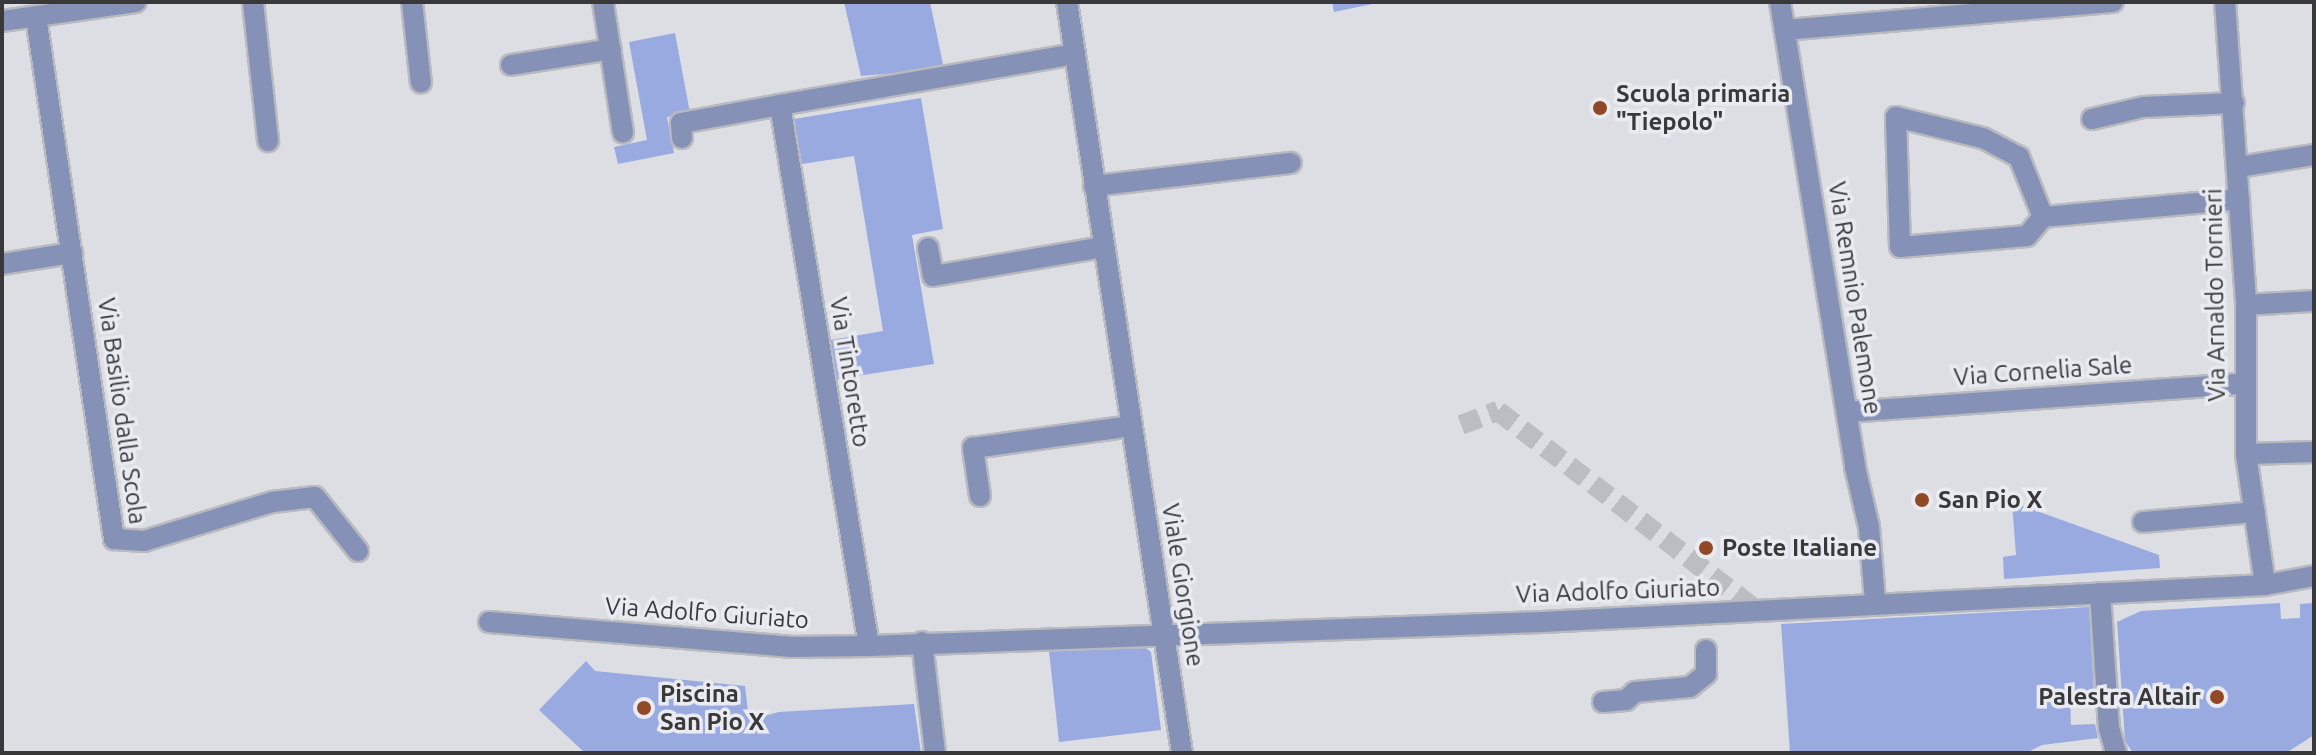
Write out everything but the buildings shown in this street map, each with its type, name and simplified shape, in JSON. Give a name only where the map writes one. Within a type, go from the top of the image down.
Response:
[{"type":"street","points":[[2,21],[136,2]]},
{"type":"street","points":[[253,2],[268,141]]},
{"type":"street","points":[[412,2],[421,83]]},
{"type":"street","points":[[603,2],[623,132]]},
{"type":"street","name":"Viale Giorgione","points":[[1067,2],[1182,753]]},
{"type":"street","name":"Via Remnio Palemone","points":[[1780,2],[1847,412],[1869,527],[1875,601]]},
{"type":"street","points":[[1785,30],[2113,2]]},
{"type":"street","name":"Via Arnaldo Tornieri","points":[[2225,2],[2246,305],[2242,384],[2246,454],[2265,585]]},
{"type":"street","name":"Via Basilio dalla Scola","points":[[36,17],[114,539],[144,541],[272,502],[315,497],[358,551]]},
{"type":"street","points":[[511,65],[611,49]]},
{"type":"street","points":[[682,138],[681,123],[1075,54]]},
{"type":"street","points":[[2092,119],[2143,107],[2234,103]]},
{"type":"street","name":"Via Tintoretto","points":[[780,105],[869,646]]},
{"type":"street","points":[[2043,217],[2019,157],[1983,138],[1896,117],[1900,247],[2027,236],[2043,217],[2239,199]]},
{"type":"street","points":[[2238,167],[2314,155]]},
{"type":"street","points":[[1094,186],[1291,163]]},
{"type":"street","points":[[928,248],[933,276],[1103,247]]},
{"type":"street","points":[[2,264],[72,253]]},
{"type":"street","points":[[2246,305],[2314,301]]},
{"type":"street","name":"Via Cornelia Sale","points":[[1847,412],[2242,384]]},
{"type":"street","points":[[980,496],[973,448],[1131,426]]},
{"type":"street","points":[[2246,454],[2314,452]]},
{"type":"street","points":[[2143,522],[2255,512]]},
{"type":"street","name":"Via Adolfo Giuriato","points":[[489,622],[790,647],[869,646],[1164,632],[1542,622],[1875,601],[2265,585],[2314,576]]},
{"type":"street","points":[[2100,593],[2109,728],[2116,753]]},
{"type":"street","points":[[922,642],[935,753]]},
{"type":"street","points":[[1603,702],[1626,700],[1635,692],[1690,687],[1706,674],[1706,650]]},
{"type":"shaded area","points":[[844,2],[930,2],[944,69],[861,76]]},
{"type":"shaded area","points":[[1332,2],[1382,2],[1334,12]]},
{"type":"shaded area","points":[[675,33],[690,113],[667,117],[674,153],[618,164],[614,147],[647,140],[629,42]]},
{"type":"shaded area","points":[[921,98],[943,229],[912,235],[934,364],[831,380],[825,341],[883,331],[854,156],[802,164],[794,119]]},
{"type":"shaded area","points":[[2012,502],[2159,555],[2160,568],[2004,579],[2003,557],[2016,555]]},
{"type":"shaded area","name":"Palestra Altair","points":[[2280,603],[2281,619],[2300,618],[2300,604],[2314,603],[2314,735],[2286,753],[2133,753],[2125,741],[2117,622],[2141,611]]},
{"type":"shaded area","points":[[2089,607],[2094,693],[2070,696],[2071,725],[2095,724],[2098,738],[2042,745],[2026,753],[1790,753],[1781,624]]},
{"type":"shaded area","points":[[1142,645],[1151,652],[1161,730],[1059,742],[1049,651]]},
{"type":"shaded area","name":"Piscina San Pio X","points":[[586,661],[595,671],[745,686],[749,720],[779,712],[914,704],[921,753],[585,753],[539,710]]},
{"type":"tunnel","points":[[1461,425],[1498,411],[1758,611]]},
{"type":"place","name":"Scuola primaria \"Tiepolo\"","points":[[1600,108]]},
{"type":"place","name":"San Pio X","points":[[1922,500]]},
{"type":"place","name":"Poste Italiane","points":[[1706,548]]},
{"type":"place","name":"Palestra Altair","points":[[2217,697]]},
{"type":"place","name":"Piscina San Pio X","points":[[644,708]]}]
